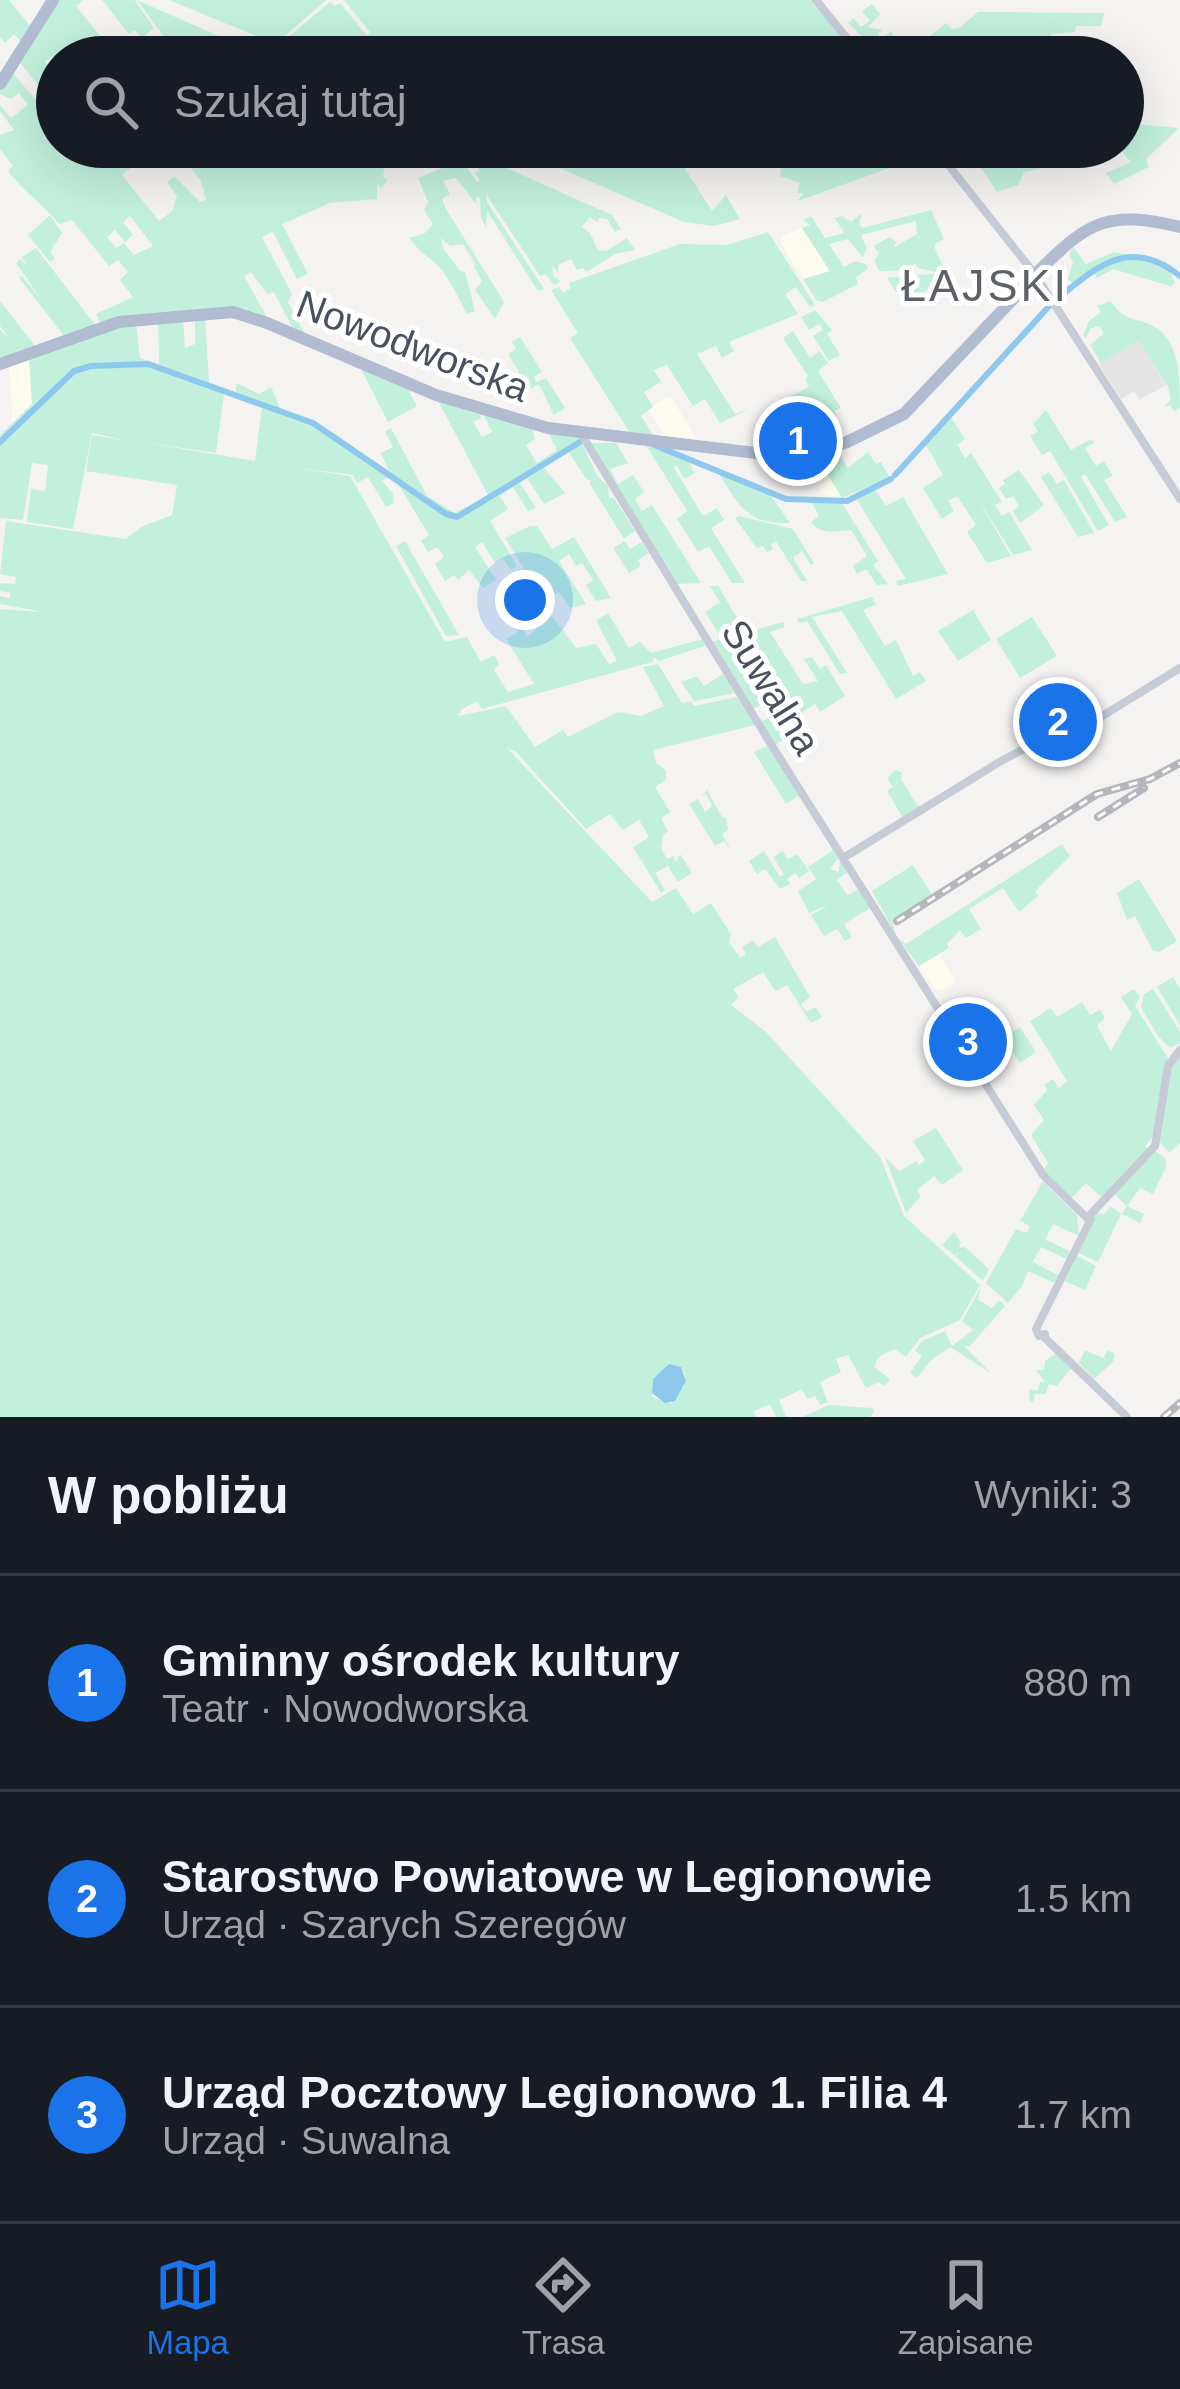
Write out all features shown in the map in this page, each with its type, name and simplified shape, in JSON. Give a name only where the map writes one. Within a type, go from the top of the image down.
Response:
[{"type":"main road","points":[[0,84],[53,0]]},
{"type":"main road","name":"Nowodworska","points":[[0,364],[119,322],[232,312],[446,398],[548,428],[783,458],[815,454],[910,409],[1074,239],[1113,220],[1137,217],[1180,227]]},
{"type":"street","points":[[816,0],[845,36]]},
{"type":"street","points":[[951,168],[1055,301],[1180,499]]},
{"type":"street","name":"Suwalna","points":[[580,433],[1043,1175],[1086,1220]]},
{"type":"street","points":[[843,858],[1035,742],[1065,739],[1180,668]]},
{"type":"street","points":[[1126,1416],[1044,1331],[1086,1220],[1155,1146],[1168,1066],[1180,1050]]},
{"type":"shaded area","points":[[802,228],[830,272],[803,279],[780,242],[782,235]]},
{"type":"shaded area","points":[[1139,341],[1166,385],[1139,400],[1134,391],[1121,399],[1099,364]]},
{"type":"shaded area","points":[[29,357],[32,404],[13,424],[9,365]]},
{"type":"shaded area","points":[[670,396],[699,442],[666,437],[648,409]]},
{"type":"shaded area","points":[[818,458],[842,498],[825,495],[804,461]]},
{"type":"shaded area","points":[[1076,688],[1085,701],[1076,708],[1085,723],[1070,733],[1055,735],[1040,711]]},
{"type":"shaded area","points":[[939,955],[956,982],[935,990],[919,966]]},
{"type":"green space","points":[[0,0],[9,0],[32,28],[22,43],[14,34],[5,43],[0,37]]},
{"type":"green space","points":[[55,0],[83,0],[76,6],[100,36],[36,36],[36,82],[19,61]]},
{"type":"green space","points":[[102,0],[135,0],[154,28],[144,36],[135,30],[129,34]]},
{"type":"green space","points":[[137,0],[219,36],[163,36]]},
{"type":"green space","points":[[169,0],[326,0],[285,36],[257,36]]},
{"type":"green space","points":[[344,0],[812,0],[841,36],[367,36],[370,32]]},
{"type":"green space","points":[[330,2],[340,3],[367,36],[290,36]]},
{"type":"green space","points":[[872,4],[880,14],[868,27],[883,30],[879,36],[862,36],[848,23],[853,18],[861,27],[870,21],[862,11]]},
{"type":"green space","points":[[978,12],[1104,13],[1101,26],[1076,26],[1075,32],[1051,36],[930,36],[946,23],[951,29]]},
{"type":"green space","points":[[12,72],[36,100],[36,168],[130,168],[122,175],[159,221],[172,211],[177,196],[167,182],[174,176],[200,202],[206,200],[201,181],[191,168],[385,168],[383,177],[388,180],[381,188],[377,184],[377,199],[330,203],[282,224],[308,274],[297,279],[273,232],[262,237],[292,294],[288,302],[306,336],[294,331],[274,292],[267,294],[251,272],[244,276],[268,319],[245,311],[101,324],[96,314],[133,297],[120,280],[128,272],[118,260],[109,266],[72,220],[59,224],[8,171],[13,166],[0,149],[0,135],[14,130],[0,105],[11,118],[28,105],[19,93],[11,99],[0,94],[0,86]],"holes":[[[130,216],[153,246],[134,255],[124,243],[116,248],[107,237],[115,230],[125,242],[133,235],[123,222]]]},
{"type":"green space","points":[[1144,125],[1179,128],[1146,159],[1149,167],[1114,184],[1106,173],[1144,168]]},
{"type":"green space","points":[[442,168],[467,168],[477,182],[478,168],[506,168],[612,215],[621,229],[615,232],[607,219],[598,218],[598,222],[590,217],[582,227],[598,250],[606,251],[627,238],[635,250],[615,254],[587,272],[577,270],[571,259],[558,265],[558,273],[552,265],[553,276],[561,281],[554,285],[546,274],[540,276],[486,194],[544,289],[538,291],[487,211],[486,227],[480,198],[476,197],[477,205],[456,178],[443,181],[450,194],[442,199],[446,209],[504,302],[495,319],[475,290],[482,281],[463,244],[450,246],[441,238],[443,248],[465,272],[475,311],[467,314],[443,271],[410,238],[433,224],[424,210],[428,202],[418,178]]},
{"type":"green space","points":[[559,168],[685,168],[712,211],[726,195],[740,219],[714,226],[684,222]]},
{"type":"green space","points":[[781,168],[889,168],[798,201],[803,193],[797,193],[800,183],[780,176]]},
{"type":"green space","points":[[981,168],[1041,169],[1024,172],[1018,185],[997,192]]},
{"type":"green space","points":[[931,210],[944,239],[935,249],[953,289],[939,291],[931,281],[925,295],[904,305],[887,278],[939,273],[914,263],[910,270],[879,271],[874,260],[879,253],[873,246],[890,237],[896,242],[893,248],[917,234],[916,221],[861,235],[867,247],[863,258],[848,239],[829,244],[844,267],[855,261],[868,269],[856,277],[858,284],[817,301],[803,279],[830,271],[802,228],[810,225],[803,220],[811,216],[825,238],[844,233],[835,218],[842,216],[851,222],[862,213],[862,228]]},
{"type":"green space","points":[[50,215],[62,233],[50,252],[55,258],[50,262],[28,235]]},
{"type":"green space","points":[[768,232],[815,305],[810,307],[796,287],[785,294],[798,314],[729,342],[734,351],[722,358],[716,346],[697,354],[735,414],[751,408],[720,423],[705,399],[693,406],[667,365],[654,370],[661,382],[644,392],[653,407],[641,416],[653,435],[630,433],[570,338],[578,333],[551,290],[559,287],[563,293],[571,288],[569,283],[680,244],[727,245]]},
{"type":"green space","points":[[1073,247],[1086,264],[1114,252],[1166,262],[1175,283],[1170,286],[1113,269],[1073,283],[1068,279]]},
{"type":"green space","points":[[36,248],[96,326],[65,337],[19,278],[43,302],[16,263],[20,259],[28,266],[22,257]]},
{"type":"green space","points":[[0,301],[36,347],[21,353],[17,349],[19,354],[0,360],[0,330],[10,339],[0,326]]},
{"type":"green space","points":[[1110,301],[1128,317],[1158,329],[1171,344],[1180,408],[1164,407],[1171,399],[1168,387],[1139,341],[1101,363],[1090,345],[1104,333],[1099,326],[1090,329],[1086,339],[1083,335],[1089,321],[1101,312],[1097,306]]},
{"type":"green space","points":[[815,310],[832,330],[827,334],[840,355],[829,361],[813,336],[823,330],[820,324],[809,330],[801,317]]},
{"type":"green space","points":[[195,317],[205,317],[209,382],[236,393],[237,383],[259,394],[271,387],[281,410],[329,430],[389,471],[381,453],[393,447],[385,431],[391,428],[427,496],[455,513],[488,495],[437,399],[480,412],[481,418],[473,422],[482,437],[492,432],[482,412],[532,428],[535,439],[526,445],[537,463],[557,450],[548,432],[579,437],[598,477],[608,486],[609,498],[614,498],[635,531],[624,539],[591,480],[568,451],[544,468],[565,493],[544,504],[527,478],[520,483],[536,508],[528,511],[513,487],[500,496],[508,509],[490,521],[517,566],[511,570],[503,558],[495,563],[482,542],[475,547],[496,580],[483,588],[469,570],[458,580],[454,575],[445,581],[435,564],[444,557],[437,547],[428,552],[421,541],[429,535],[398,484],[388,477],[382,481],[394,503],[386,507],[368,477],[357,483],[353,475],[289,467],[350,476],[445,642],[467,637],[481,662],[494,655],[499,664],[494,670],[508,692],[534,684],[506,639],[518,632],[513,626],[521,624],[527,636],[536,630],[531,622],[552,616],[576,648],[596,644],[609,664],[617,661],[596,620],[608,613],[629,648],[640,642],[651,653],[703,639],[705,646],[659,661],[654,657],[652,662],[482,709],[477,701],[458,716],[506,706],[535,747],[563,730],[568,737],[618,712],[641,716],[664,706],[643,667],[658,664],[682,703],[691,701],[694,706],[737,697],[755,725],[653,750],[656,763],[666,770],[666,780],[655,787],[670,812],[661,818],[668,831],[661,848],[667,859],[673,856],[676,862],[680,854],[692,873],[678,882],[668,866],[655,873],[665,890],[661,893],[633,847],[649,837],[639,820],[623,830],[610,814],[586,829],[515,751],[507,748],[652,902],[676,888],[693,914],[711,903],[740,958],[746,954],[742,947],[753,940],[758,947],[775,937],[810,997],[801,1004],[806,1012],[816,1007],[822,1017],[811,1023],[787,985],[775,991],[763,972],[733,989],[739,997],[731,1005],[765,1031],[880,1157],[904,1216],[980,1285],[960,1320],[920,1338],[906,1357],[895,1349],[878,1357],[874,1367],[890,1379],[885,1386],[879,1382],[866,1388],[848,1355],[836,1359],[841,1372],[820,1382],[828,1402],[820,1405],[815,1396],[807,1399],[802,1389],[779,1400],[786,1417],[776,1417],[770,1404],[754,1411],[756,1417],[0,1417],[0,609],[44,612],[0,604],[0,596],[9,598],[11,593],[0,591],[0,583],[15,584],[16,577],[0,574],[6,521],[126,539],[141,527],[172,515],[177,485],[86,471],[92,435],[128,441],[92,433],[73,529],[27,522],[31,489],[45,491],[48,465],[32,463],[23,520],[0,518],[0,435],[32,404],[29,357],[136,322],[140,358],[159,364],[158,320],[183,318],[185,348],[195,344]],"holes":[[[224,394],[262,408],[255,461],[142,442],[216,453]],[[675,1365],[685,1373],[684,1386],[671,1403],[652,1397],[653,1379]]]},
{"type":"green space","points":[[793,331],[810,358],[820,351],[828,363],[818,371],[841,408],[821,425],[803,398],[791,405],[787,398],[809,387],[808,376],[783,338]]},
{"type":"green space","points":[[520,337],[542,372],[534,377],[537,382],[546,378],[565,408],[554,415],[539,384],[520,395],[509,379],[519,372],[508,354],[516,349],[512,342]]},
{"type":"green space","points":[[359,365],[406,386],[417,406],[388,422]]},
{"type":"green space","points":[[1046,410],[1071,450],[1091,439],[1094,443],[1085,448],[1096,466],[1104,461],[1113,476],[1104,480],[1127,517],[1115,522],[1085,474],[1081,477],[1109,525],[1098,531],[1050,451],[1042,455],[1030,436],[1038,431],[1033,424]]},
{"type":"green space","points":[[951,417],[965,439],[957,445],[965,458],[971,453],[1002,502],[995,505],[1002,516],[1009,512],[1032,550],[1013,555],[974,492],[1011,556],[987,563],[967,532],[976,525],[957,496],[948,501],[954,511],[942,519],[923,488],[943,475],[926,445]]},
{"type":"green space","points":[[585,443],[616,443],[628,463],[610,469],[618,484],[633,475],[644,492],[635,499],[642,511],[652,505],[701,583],[673,584]]},
{"type":"green space","points":[[646,445],[688,461],[695,473],[685,479],[676,465],[674,468],[703,516],[717,508],[724,520],[711,528],[745,583],[732,583],[709,546],[698,552],[677,519],[687,511]]},
{"type":"green space","points":[[836,449],[848,468],[868,452],[889,477],[842,498],[818,458]]},
{"type":"green space","points":[[1019,470],[1044,505],[1020,523],[1013,511],[1019,506],[1013,496],[1006,499],[999,488]]},
{"type":"green space","points":[[718,472],[769,493],[790,523],[763,520],[745,511]]},
{"type":"green space","points":[[1049,472],[1057,484],[1064,480],[1094,533],[1078,537],[1041,477]]},
{"type":"green space","points":[[875,489],[886,506],[903,497],[948,574],[898,586],[896,581],[906,579],[857,500]]},
{"type":"green space","points":[[810,500],[842,503],[878,561],[873,565],[888,584],[877,585],[866,569],[857,574],[853,566],[867,556],[851,530],[820,529],[811,522],[819,516]]},
{"type":"green space","points":[[735,518],[793,529],[814,563],[802,551],[793,558],[807,581],[801,581],[776,541],[767,552],[763,546],[757,548]]},
{"type":"green space","points":[[537,526],[552,549],[574,537],[611,598],[596,601],[586,585],[593,580],[569,554],[559,561],[586,604],[570,608],[559,592],[544,601],[505,538]]},
{"type":"green space","points":[[405,541],[459,635],[446,636],[396,546]]},
{"type":"green space","points":[[625,541],[630,549],[642,542],[649,553],[629,573],[613,548]]},
{"type":"green space","points":[[710,586],[718,586],[743,628],[719,634],[705,612],[720,602]]},
{"type":"green space","points":[[872,597],[876,605],[863,610],[885,646],[896,640],[913,676],[920,672],[926,681],[896,699],[842,611],[812,617],[847,673],[840,674],[807,621],[797,619]]},
{"type":"green space","points":[[973,610],[991,640],[958,661],[938,631]]},
{"type":"green space","points":[[1032,617],[1057,656],[1020,678],[996,639]]},
{"type":"green space","points":[[783,622],[785,627],[770,632],[803,684],[818,681],[804,659],[812,657],[820,669],[826,665],[845,696],[820,712],[815,704],[799,714],[811,735],[801,743],[794,733],[775,745],[760,722],[792,706],[786,694],[752,709],[711,642]]},
{"type":"green space","points":[[723,674],[735,693],[694,701],[681,682],[697,676],[704,686]]},
{"type":"green space","points":[[769,745],[800,795],[786,804],[754,752]]},
{"type":"green space","points":[[896,770],[922,807],[903,818],[887,791],[893,787],[887,778]]},
{"type":"green space","points":[[707,790],[726,818],[728,830],[722,834],[731,850],[724,841],[715,846],[689,804],[698,799],[705,812],[712,806],[706,794],[701,797]]},
{"type":"green space","points":[[1062,844],[1070,856],[1019,912],[1003,888],[969,909],[981,929],[966,938],[960,930],[947,944],[949,948],[919,966],[898,938],[906,944]]},
{"type":"green space","points":[[835,849],[838,859],[830,869],[839,872],[840,860],[849,871],[837,880],[847,895],[858,890],[870,908],[844,924],[852,937],[845,941],[837,929],[824,936],[811,915],[829,905],[809,913],[798,891],[816,879],[808,867]]},
{"type":"green space","points":[[764,851],[780,877],[784,874],[773,857],[782,851],[788,859],[797,854],[809,871],[800,878],[795,873],[787,879],[790,884],[780,889],[765,869],[757,874],[749,861]]},
{"type":"green space","points":[[913,865],[932,895],[892,921],[896,935],[872,891]]},
{"type":"green space","points":[[1139,879],[1177,941],[1159,952],[1153,951],[1135,916],[1127,920],[1117,893]]},
{"type":"green space","points":[[1173,977],[1180,989],[1180,1025],[1157,987]]},
{"type":"green space","points":[[1134,989],[1140,997],[1135,1006],[1168,1058],[1154,1136],[1145,1146],[1148,1149],[1102,1198],[1086,1183],[1070,1200],[1043,1171],[1048,1163],[1031,1135],[1044,1120],[1034,1105],[1047,1090],[1044,1085],[1053,1079],[1059,1088],[1067,1081],[1030,1021],[1051,1008],[1057,1017],[1082,1002],[1090,1015],[1100,1010],[1105,1018],[1097,1026],[1111,1051],[1132,1014],[1121,997]]},
{"type":"green space","points":[[1153,989],[1180,1032],[1180,1043],[1170,1048],[1141,1007],[1144,994]]},
{"type":"green space","points":[[1020,1027],[1036,1052],[1020,1063],[1003,1037]]},
{"type":"green space","points":[[1180,1052],[1180,1143],[1169,1153],[1160,1142],[1167,1084]]},
{"type":"green space","points":[[936,1128],[963,1170],[942,1185],[934,1176],[917,1190],[921,1196],[906,1213],[885,1157],[899,1171],[916,1161],[919,1165],[925,1160],[913,1141]]},
{"type":"green space","points":[[1155,1151],[1165,1158],[1166,1167],[1153,1194],[1140,1188],[1127,1206],[1114,1194]]},
{"type":"green space","points":[[1043,1181],[1077,1215],[1079,1236],[1053,1224],[1045,1239],[1071,1252],[1068,1260],[1041,1247],[1033,1262],[1060,1276],[1057,1284],[1028,1271],[1008,1303],[986,1283],[1016,1229],[1027,1233],[1030,1226],[1020,1221]]},
{"type":"green space","points":[[1111,1206],[1121,1214],[1098,1262],[1078,1253],[1097,1212],[1103,1215]]},
{"type":"green space","points":[[1127,1206],[1144,1214],[1140,1223],[1122,1214]]},
{"type":"green space","points":[[954,1232],[961,1242],[959,1248],[965,1247],[989,1269],[983,1281],[956,1257],[958,1252],[955,1256],[942,1245]]},
{"type":"green space","points":[[1077,1256],[1096,1266],[1085,1290],[1065,1281]]},
{"type":"green space","points":[[981,1287],[978,1300],[992,1308],[999,1300],[1005,1306],[969,1347],[963,1345],[991,1373],[950,1347],[917,1378],[910,1373],[922,1356],[915,1351],[922,1341],[945,1331],[952,1346],[973,1330],[962,1321]]},
{"type":"green space","points":[[1085,1350],[1103,1358],[1108,1350],[1115,1354],[1113,1362],[1094,1379],[1079,1363]]},
{"type":"green space","points":[[1057,1353],[1072,1367],[1057,1386],[1049,1384],[1046,1394],[1035,1394],[1030,1401],[1029,1390],[1038,1390],[1040,1382],[1045,1382],[1036,1370],[1044,1370],[1045,1361]]},
{"type":"green space","points":[[829,1405],[875,1411],[870,1417],[802,1417]]},
{"type":"water","points":[[669,1364],[681,1367],[686,1381],[675,1401],[665,1403],[652,1393],[653,1379]]},
{"type":"waterway","points":[[1057,299],[1100,267],[1130,257],[1162,264],[1180,276]]},
{"type":"waterway","points":[[895,475],[1052,303]]},
{"type":"waterway","points":[[0,442],[74,371],[148,364],[313,423],[457,517],[580,442]]},
{"type":"waterway","points":[[654,445],[786,499],[847,501],[891,479]]},
{"type":"railway","points":[[897,921],[1097,794],[1150,779],[1180,763]]},
{"type":"railway","points":[[1098,817],[1144,788]]},
{"type":"railway","points":[[1164,1417],[1180,1403]]},
{"type":"place","name":"Gminny ośrodek kultury","points":[[798,441]]},
{"type":"place","name":"Starostwo Powiatowe w Legionowie","points":[[1058,722]]},
{"type":"place","name":"Urząd Pocztowy Legionowo 1. Filia 4","points":[[968,1042]]},
{"type":"district","name":"ŁAJSKI","points":[[985,285]]}]
